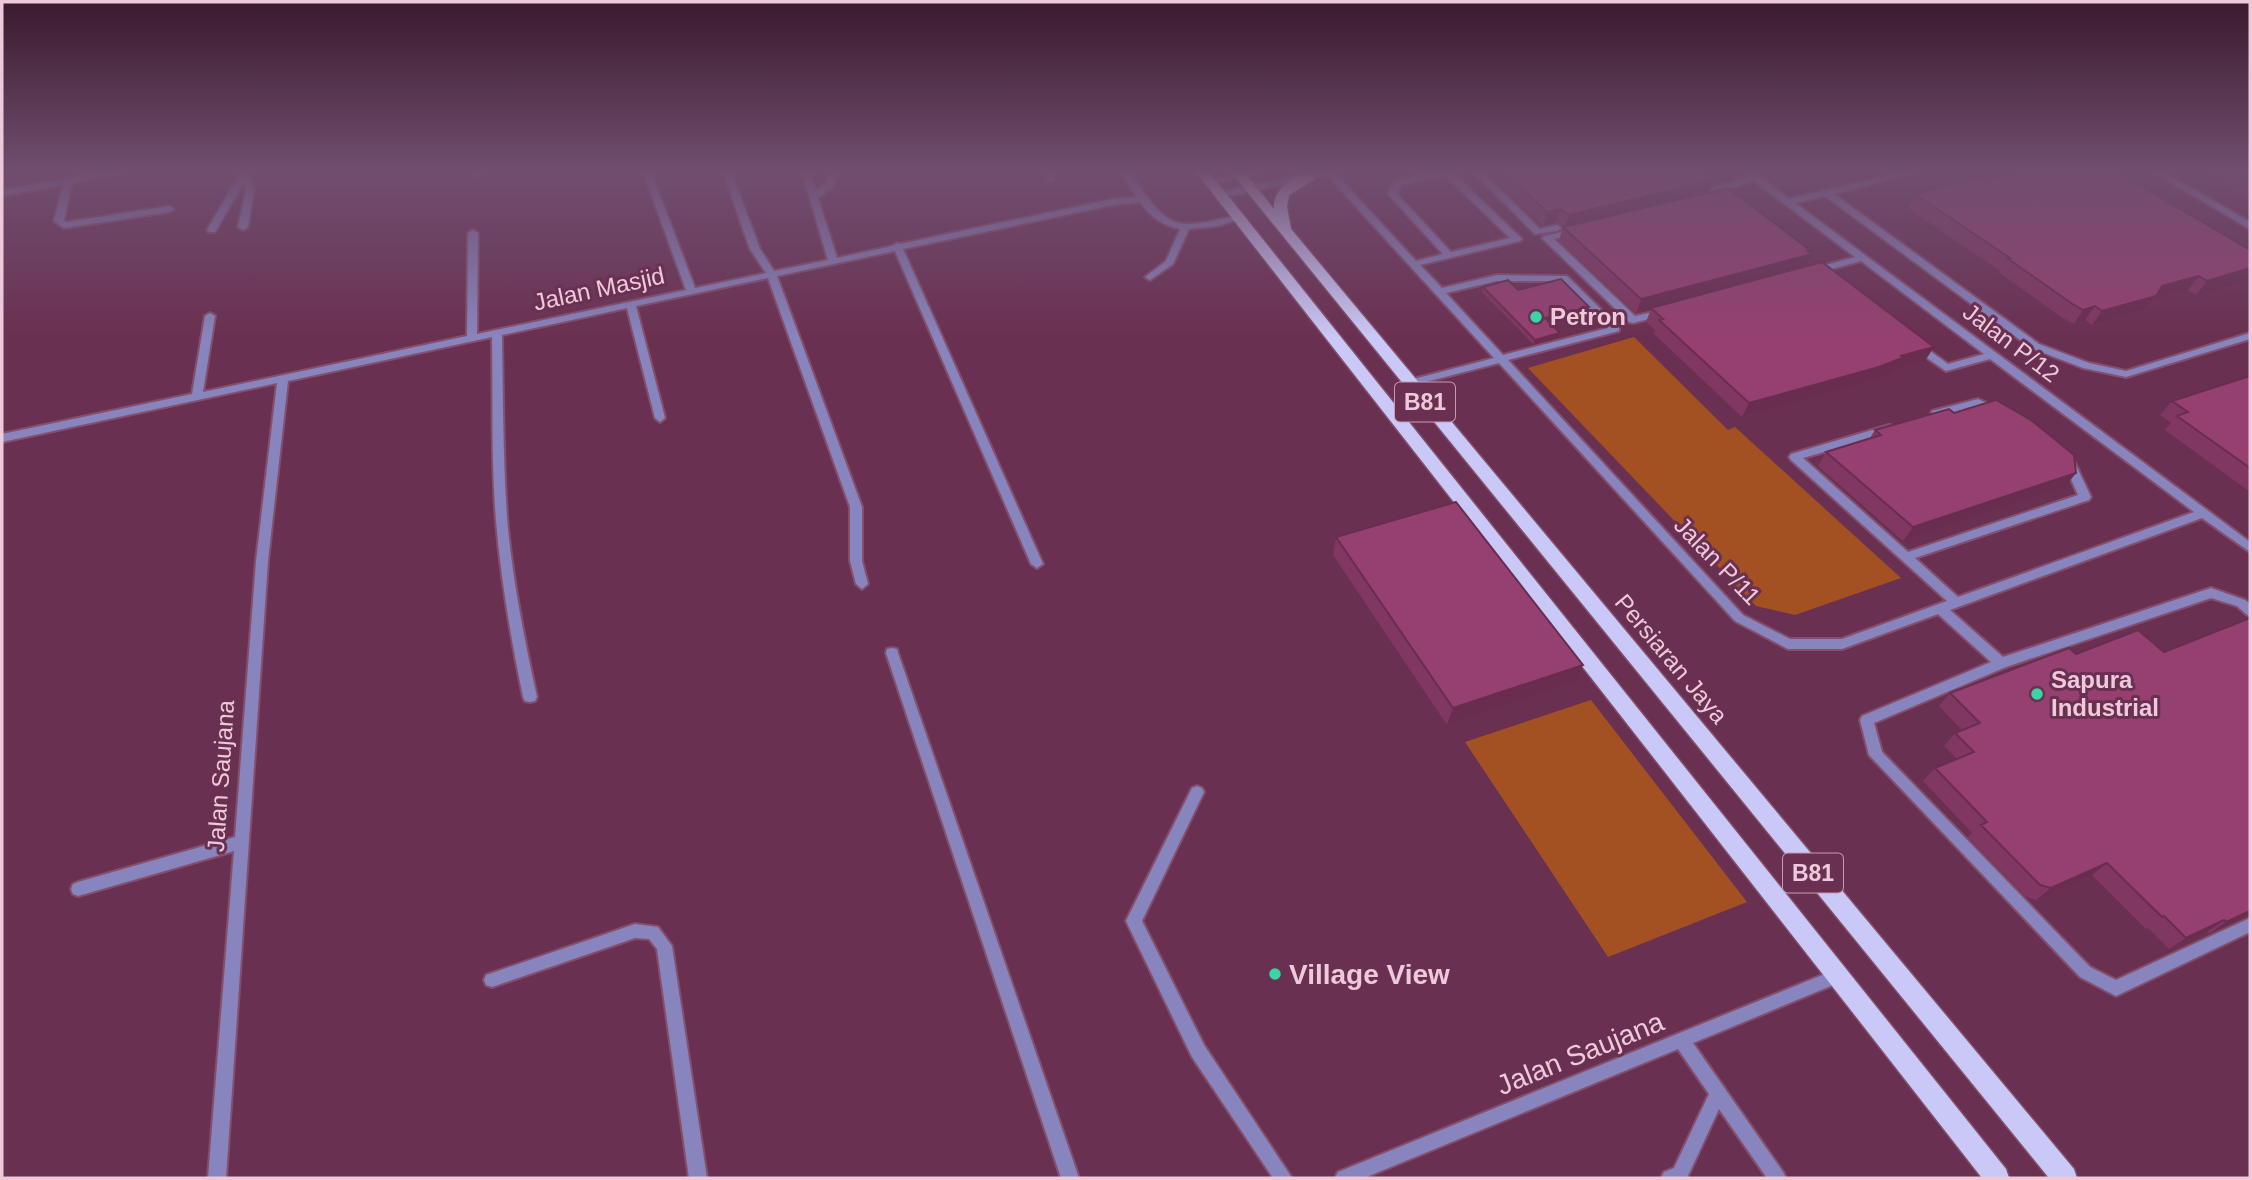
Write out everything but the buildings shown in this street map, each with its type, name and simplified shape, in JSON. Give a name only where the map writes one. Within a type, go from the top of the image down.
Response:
[{"type":"main road","name":"B81","points":[[1245,227],[1997,1178]]},
{"type":"main road","name":"Persiaran Jaya","points":[[1281,227],[2065,1178]]},
{"type":"main road","points":[[1285,227],[1289,237]]},
{"type":"street","points":[[668,227],[691,290]]},
{"type":"street","points":[[747,227],[755,249],[771,273],[856,507],[856,561],[862,584]]},
{"type":"street","points":[[824,227],[833,260]]},
{"type":"street","name":"Jalan Masjid","points":[[2,438],[990,227]]},
{"type":"street","points":[[1150,277],[1170,262],[1185,227]]},
{"type":"street","name":"Jalan P/11","points":[[1379,227],[1738,618],[1788,644],[1842,644],[2203,513]]},
{"type":"street","points":[[1423,227],[1449,255]]},
{"type":"street","points":[[1413,264],[1517,239],[1505,227]]},
{"type":"street","points":[[1533,227],[1538,232],[1573,227]]},
{"type":"street","points":[[1578,227],[1547,238],[1633,320],[1671,310]]},
{"type":"street","name":"Jalan P/12","points":[[1821,227],[2250,548]]},
{"type":"street","points":[[1873,227],[2035,345],[2087,366],[2126,374],[2250,336]]},
{"type":"street","points":[[472,338],[473,233]]},
{"type":"street","points":[[897,246],[1037,564]]},
{"type":"street","points":[[1797,276],[1863,258]]},
{"type":"street","points":[[1812,261],[1823,269]]},
{"type":"street","points":[[1409,383],[1615,328],[1564,278],[1497,278],[1439,292]]},
{"type":"street","points":[[631,304],[660,418]]},
{"type":"street","points":[[197,396],[210,316]]},
{"type":"street","points":[[496,333],[500,494],[506,564],[515,631],[530,697]]},
{"type":"street","points":[[1902,334],[1946,369],[1992,355]]},
{"type":"street","name":"Jalan Saujana","points":[[217,1178],[262,561],[283,377]]},
{"type":"street","points":[[1926,418],[1978,402],[2008,419]]},
{"type":"street","points":[[1900,426],[1795,457],[1956,603]]},
{"type":"street","points":[[1906,557],[2085,496],[2071,466],[2061,457]]},
{"type":"street","points":[[2250,611],[2241,603],[2211,593],[2001,663],[1867,720],[1876,755],[2085,972],[2116,988],[2250,925]]},
{"type":"street","points":[[1940,608],[2001,663]]},
{"type":"street","points":[[892,653],[1070,1178]]},
{"type":"street","points":[[1197,792],[1134,921],[1198,1051],[1283,1178]]},
{"type":"street","points":[[78,889],[241,842]]},
{"type":"street","points":[[492,979],[635,931],[653,932],[664,946],[698,1178]]},
{"type":"street","name":"Jalan Saujana","points":[[1343,1178],[1837,976]]},
{"type":"street","points":[[1681,1040],[1777,1178]]},
{"type":"street","points":[[1678,1177],[1718,1093]]},
{"type":"shaded area","points":[[1634,337],[1728,430],[1735,427],[1901,578],[1795,615],[1756,606],[1528,368]]},
{"type":"shaded area","points":[[1591,700],[1747,902],[1608,957],[1465,742]]},
{"type":"place","name":"Petron","points":[[1536,317]]},
{"type":"place","name":"Sapura Industrial","points":[[2037,694]]},
{"type":"place","name":"Village View","points":[[1275,974]]}]
